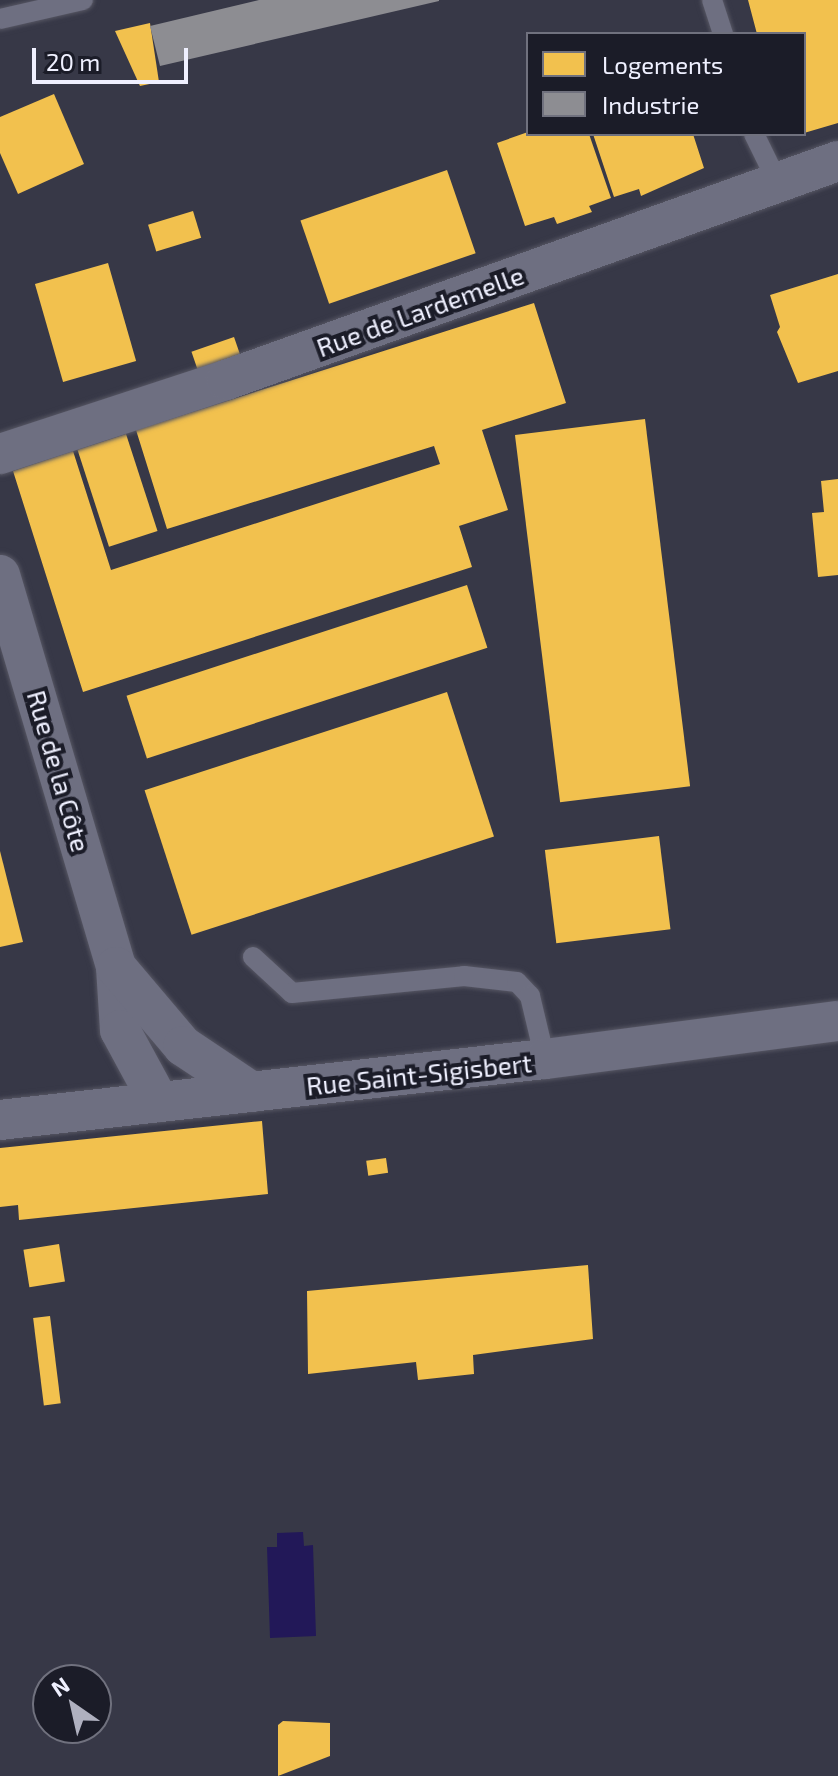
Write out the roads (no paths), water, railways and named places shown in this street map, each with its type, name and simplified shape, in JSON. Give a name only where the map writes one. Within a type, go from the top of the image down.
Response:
[{"type":"street","name":"Rue de Lardemelle","points":[[0,454],[226,380],[838,161]]},
{"type":"street","name":"Rue de la Côte","points":[[0,575],[116,967],[120,1030],[159,1102]]},
{"type":"street","name":"Rue de la Côte","points":[[116,967],[183,1046],[252,1092]]},
{"type":"street","name":"Rue Saint-Sigisbert","points":[[0,1120],[545,1059],[838,1021]]},
{"type":"lane","points":[[0,19],[83,0]]},
{"type":"lane","points":[[712,0],[722,32]]},
{"type":"lane","points":[[755,136],[778,183]]},
{"type":"lane","points":[[253,957],[292,993],[464,976],[517,982],[530,996],[545,1059]]}]
